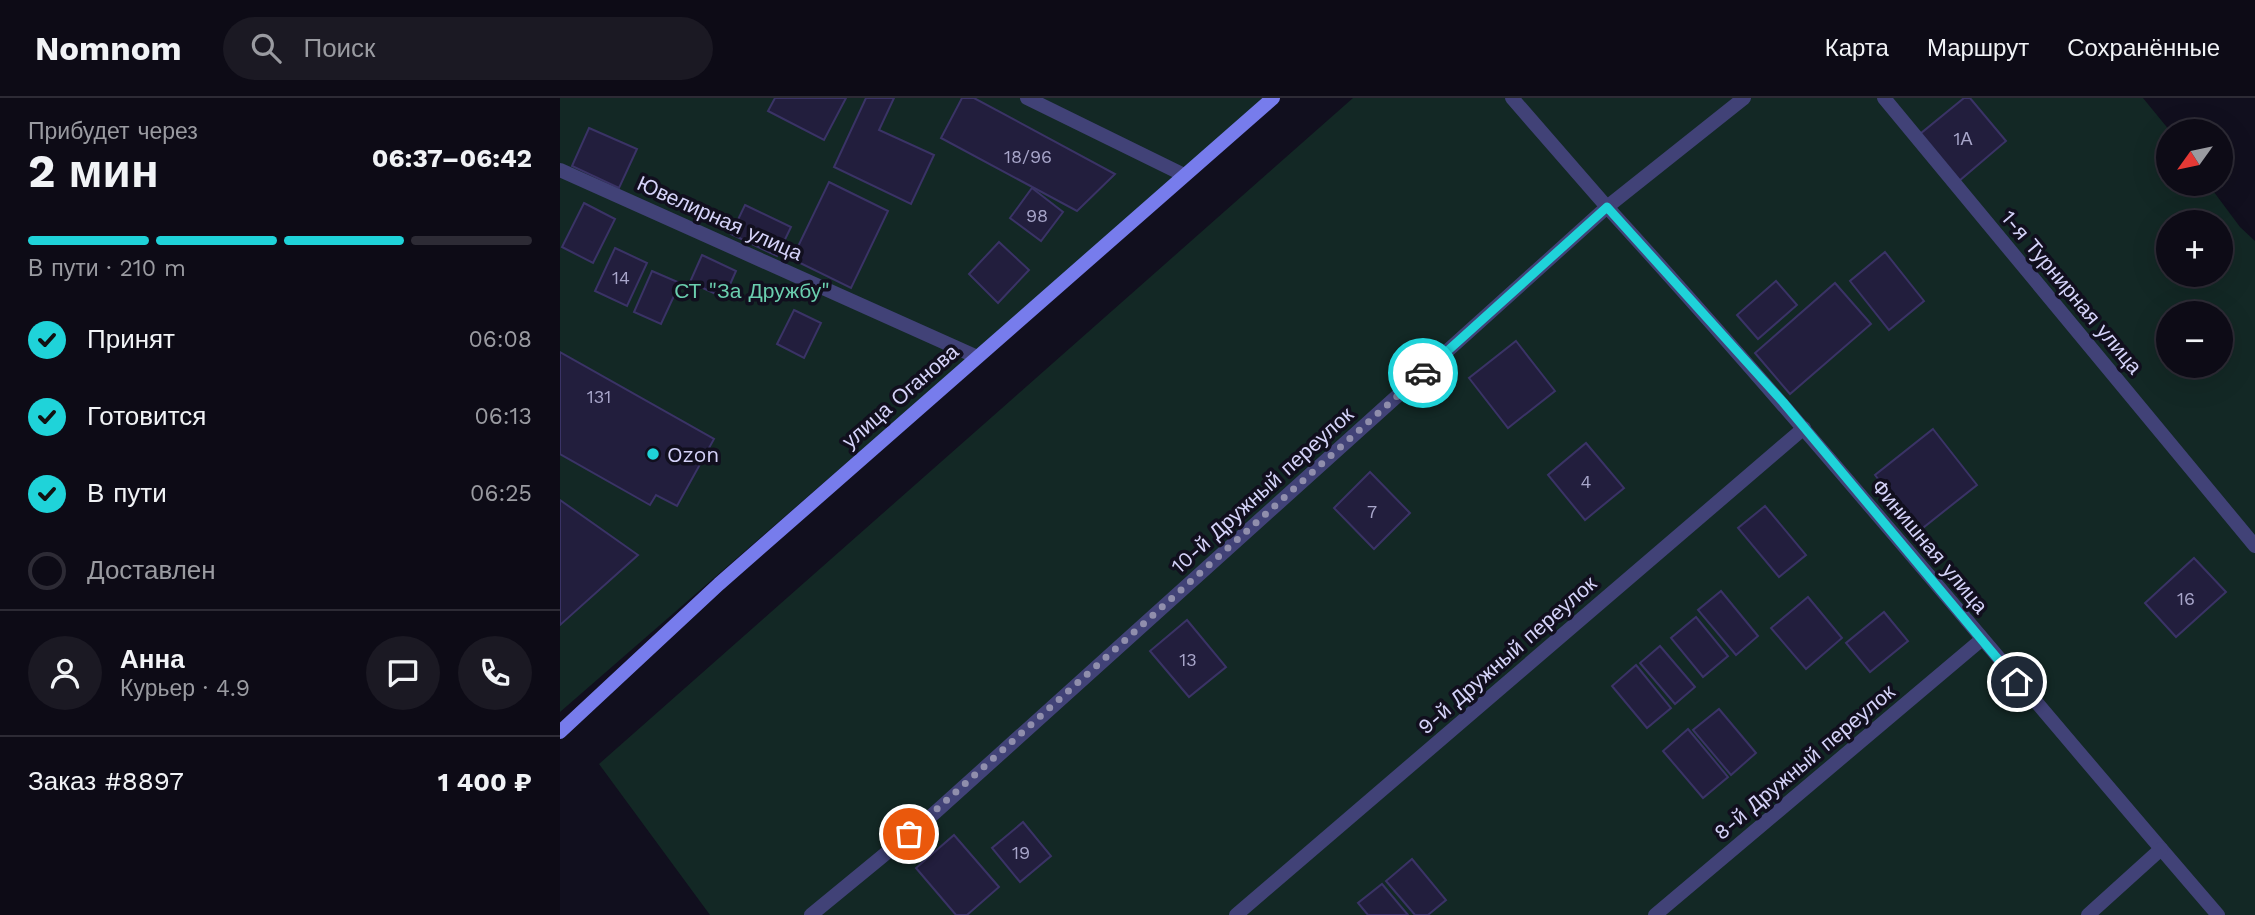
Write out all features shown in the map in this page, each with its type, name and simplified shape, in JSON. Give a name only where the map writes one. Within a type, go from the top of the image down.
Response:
[{"type":"main road","name":"улица Оганова","points":[[560,732],[719,584],[1273,98]]},
{"type":"street","points":[[1027,98],[1184,175]]},
{"type":"street","name":"Финишная улица","points":[[1512,98],[1804,428],[1981,640],[2218,915]]},
{"type":"street","name":"10-й Дружный переулок","points":[[811,915],[929,818],[1607,207],[1744,98]]},
{"type":"street","name":"1-я Турнирная улица","points":[[1884,98],[2255,546]]},
{"type":"street","name":"Ювелирная улица","points":[[560,170],[977,357]]},
{"type":"street","name":"9-й Дружный переулок","points":[[1236,915],[1804,428]]},
{"type":"street","name":"8-й Дружный переулок","points":[[1655,915],[1981,640]]},
{"type":"street","points":[[2088,915],[2161,849]]},
{"type":"green space","name":"СТ \"За Дружбу\"","points":[[560,98],[1266,98],[560,712]]},
{"type":"green space","points":[[1353,98],[2143,98],[2160,119],[2156,119],[2156,196],[2217,196],[2227,210],[2156,210],[2156,287],[2233,287],[2233,218],[2255,241],[2255,915],[710,915],[599,764]]},
{"type":"building","points":[[775,98],[846,98],[824,140],[768,111]]},
{"type":"building","points":[[866,98],[894,98],[879,130],[934,155],[911,204],[834,167]]},
{"type":"building","points":[[962,98],[974,98],[1115,174],[1077,211],[941,138]]},
{"type":"building","points":[[1964,98],[1970,98],[2006,141],[1959,181],[1920,134]]},
{"type":"building","points":[[589,128],[637,149],[619,188],[572,166]]},
{"type":"building","points":[[829,182],[888,211],[851,288],[792,259]]},
{"type":"building","points":[[1032,188],[1063,212],[1041,241],[1010,218]]},
{"type":"building","points":[[584,203],[615,219],[593,263],[562,247]]},
{"type":"building","points":[[745,205],[791,227],[777,256],[731,234]]},
{"type":"building","points":[[999,242],[1029,270],[998,303],[969,274]]},
{"type":"building","points":[[615,248],[647,263],[627,306],[595,291]]},
{"type":"building","points":[[1885,252],[1924,301],[1889,330],[1850,281]]},
{"type":"building","points":[[702,255],[736,271],[724,298],[690,282]]},
{"type":"building","points":[[652,271],[680,283],[661,324],[634,312]]},
{"type":"building","points":[[1776,281],[1797,305],[1758,339],[1737,315]]},
{"type":"building","points":[[1835,283],[1871,324],[1790,394],[1755,353]]},
{"type":"building","points":[[794,310],[821,323],[804,358],[777,344]]},
{"type":"building","points":[[1516,341],[1555,391],[1508,428],[1469,378]]},
{"type":"building","points":[[560,352],[714,439],[677,506],[656,495],[650,505],[560,454]]},
{"type":"building","points":[[1933,429],[1977,485],[1919,531],[1875,475]]},
{"type":"building","points":[[1586,443],[1624,488],[1585,520],[1548,475]]},
{"type":"building","points":[[1370,472],[1410,513],[1374,549],[1334,508]]},
{"type":"building","points":[[560,500],[638,555],[560,625]]},
{"type":"building","points":[[1765,506],[1806,555],[1779,577],[1738,528]]},
{"type":"building","points":[[2194,558],[2226,592],[2176,637],[2145,603]]},
{"type":"building","points":[[1721,591],[1758,636],[1736,655],[1698,610]]},
{"type":"building","points":[[1808,597],[1842,638],[1806,669],[1771,628]]},
{"type":"building","points":[[1884,612],[1908,641],[1870,672],[1846,643]]},
{"type":"building","points":[[1696,617],[1728,656],[1703,677],[1671,638]]},
{"type":"building","points":[[1187,620],[1226,667],[1189,697],[1150,651]]},
{"type":"building","points":[[1660,646],[1695,687],[1675,704],[1640,663]]},
{"type":"building","points":[[1636,665],[1671,708],[1647,728],[1612,686]]},
{"type":"building","points":[[1719,709],[1756,753],[1731,775],[1693,730]]},
{"type":"building","points":[[1688,729],[1728,777],[1703,798],[1663,751]]},
{"type":"building","points":[[1023,822],[1051,856],[1020,882],[992,848]]},
{"type":"building","points":[[954,835],[999,887],[967,915],[956,915],[916,868]]},
{"type":"building","points":[[1412,859],[1446,900],[1428,915],[1415,915],[1386,881]]},
{"type":"building","points":[[1382,884],[1408,915],[1368,915],[1358,903]]},
{"type":"way so far","points":[[909,834],[1423,373]]},
{"type":"place","name":"Ozon","points":[[653,454]]},
{"type":"route","points":[[1423,373],[1607,207],[1783,402],[2017,682]]}]
